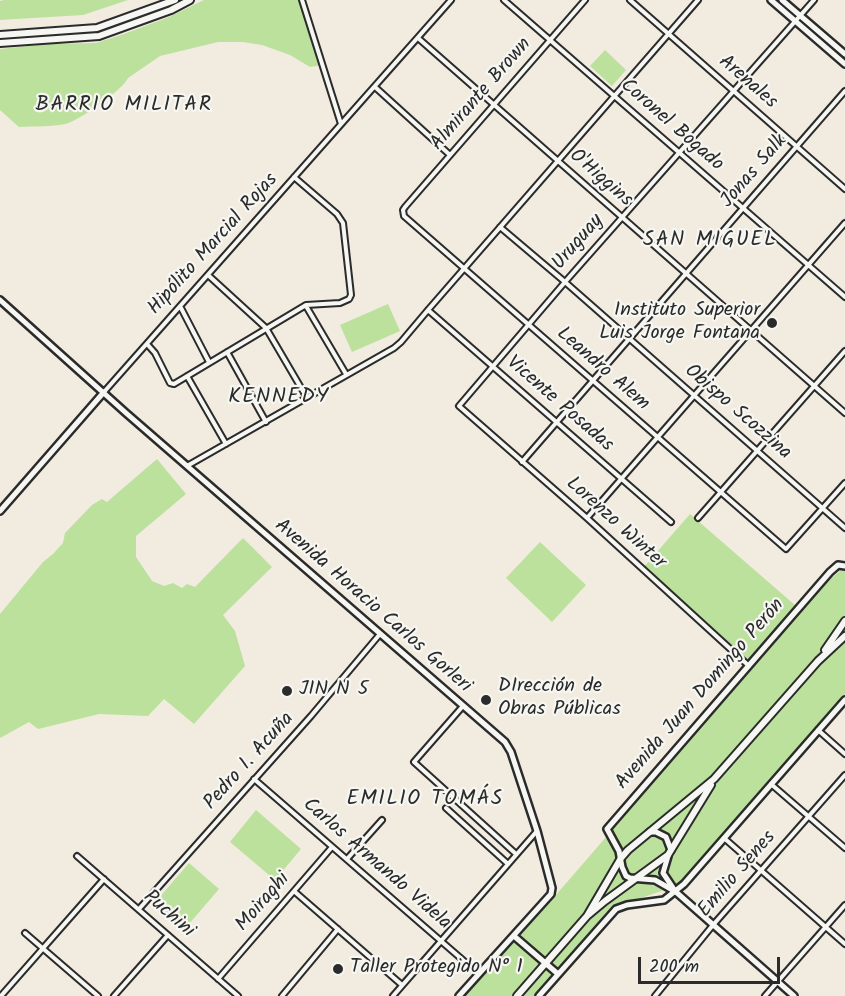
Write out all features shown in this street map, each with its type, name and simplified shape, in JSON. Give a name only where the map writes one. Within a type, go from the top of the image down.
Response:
[{"type":"main road","points":[[0,35],[97,28],[175,0]]},
{"type":"main road","points":[[0,43],[99,36],[171,10],[190,0]]},
{"type":"main road","points":[[771,0],[845,54]]},
{"type":"main road","points":[[782,0],[845,64]]},
{"type":"main road","name":"Avenida Horacio Carlos Gorleri","points":[[0,300],[505,742],[511,752],[537,831],[552,888],[547,900],[514,936]]},
{"type":"main road","name":"Hipólito Marcial Rojas","points":[[0,511],[104,392]]},
{"type":"main road","name":"Avenida Juan Domingo Perón","points":[[621,858],[607,829],[830,572],[838,565],[845,566]]},
{"type":"main road","points":[[818,661],[845,621]]},
{"type":"main road","points":[[587,916],[621,858],[714,779],[818,661],[845,636]]},
{"type":"main road","points":[[540,996],[616,909],[627,905],[660,901],[676,892],[845,700]]},
{"type":"main road","points":[[676,892],[663,873],[669,853],[714,779]]},
{"type":"main road","points":[[649,832],[656,832],[666,837],[669,853]]},
{"type":"main road","points":[[517,996],[587,916],[669,853]]},
{"type":"main road","points":[[621,858],[623,872],[630,878],[655,879],[676,892],[794,996]]},
{"type":"main road","points":[[459,996],[514,936],[558,975]]},
{"type":"street","points":[[302,0],[341,125]]},
{"type":"street","name":"Hipólito Marcial Rojas","points":[[104,392],[451,0]]},
{"type":"street","name":"Coronel Bogado","points":[[504,0],[845,297]]},
{"type":"street","name":"Almirante Brown","points":[[403,210],[585,0]]},
{"type":"street","name":"Arenales","points":[[630,0],[845,189]]},
{"type":"street","points":[[187,466],[401,342],[698,0]]},
{"type":"street","name":"Uruguay","points":[[459,406],[565,282],[814,0]]},
{"type":"street","name":"O'Higgins","points":[[418,38],[845,413]]},
{"type":"street","points":[[375,86],[450,155]]},
{"type":"street","name":"Jonas Salk","points":[[522,462],[845,91]]},
{"type":"street","points":[[147,344],[155,353],[171,384],[306,305],[340,303],[349,299],[351,295],[343,223],[337,214],[294,177]]},
{"type":"street","name":"Leandro Alem","points":[[403,210],[404,216],[786,549],[823,508]]},
{"type":"street","points":[[587,518],[845,223]]},
{"type":"street","name":"Obispo Scozzina","points":[[500,227],[845,528]]},
{"type":"street","points":[[208,275],[266,328],[307,398]]},
{"type":"street","points":[[306,305],[346,375]]},
{"type":"street","points":[[180,306],[209,362]]},
{"type":"street","name":"Vicente Posadas","points":[[428,309],[670,522]]},
{"type":"street","points":[[227,351],[266,422]]},
{"type":"street","points":[[698,518],[845,351]]},
{"type":"street","points":[[187,375],[226,444]]},
{"type":"street","name":"Lorenzo Winter","points":[[459,406],[587,518],[749,666]]},
{"type":"street","points":[[823,508],[845,483]]},
{"type":"street","name":"Pedro I. Acuña","points":[[139,909],[311,716],[380,634]]},
{"type":"street","points":[[463,706],[414,762],[516,854]]},
{"type":"street","points":[[818,730],[845,754]]},
{"type":"street","name":"Emilio Senes","points":[[658,995],[714,925],[845,774]]},
{"type":"street","name":"Carlos Armando Videla","points":[[254,779],[479,974]]},
{"type":"street","points":[[771,784],[845,848]]},
{"type":"street","points":[[446,808],[508,864]]},
{"type":"street","points":[[347,859],[382,820]]},
{"type":"street","points":[[393,996],[537,831]]},
{"type":"street","points":[[724,838],[845,944]]},
{"type":"street","name":"Moiraghi","points":[[218,979],[332,847]]},
{"type":"street","name":"Puchini","points":[[77,856],[238,996]]},
{"type":"street","points":[[1,996],[104,879]]},
{"type":"street","points":[[295,892],[402,985]]},
{"type":"street","points":[[765,996],[845,905]]},
{"type":"street","points":[[282,996],[338,929]]},
{"type":"street","points":[[25,933],[98,996]]},
{"type":"street","points":[[114,996],[168,935]]},
{"type":"street","points":[[228,996],[232,992]]},
{"type":"green space","points":[[128,0],[83,15],[0,20],[0,1]]},
{"type":"green space","points":[[204,0],[302,0],[322,65],[310,67],[290,55],[262,45],[218,42],[160,56],[128,78],[118,90],[100,104],[65,124],[19,127],[0,110],[0,49],[48,44],[96,43],[169,17]]},
{"type":"green space","points":[[605,50],[626,70],[612,86],[590,66]]},
{"type":"green space","points":[[388,304],[400,331],[352,352],[340,325]]},
{"type":"green space","points":[[157,459],[186,494],[136,536],[136,557],[152,581],[164,586],[173,583],[182,588],[187,584],[195,587],[243,538],[272,567],[223,615],[235,631],[245,666],[194,724],[164,699],[148,716],[99,714],[38,729],[29,722],[0,738],[0,614],[43,562],[63,543],[65,533],[92,505],[102,499],[107,502]]},
{"type":"green space","points":[[690,514],[796,606],[748,661],[643,568]]},
{"type":"green space","points":[[540,542],[586,585],[552,622],[506,578]]},
{"type":"green space","points":[[840,571],[845,571],[845,694],[677,886],[613,907],[534,996],[465,996],[555,896],[829,580]]},
{"type":"green space","points":[[256,810],[301,849],[275,880],[230,842]]},
{"type":"green space","points":[[189,863],[219,889],[182,932],[152,906]]},
{"type":"place","name":"Instituto Superior Luis Jorge Fontana","points":[[772,323]]},
{"type":"place","name":"JIN N 5","points":[[287,691]]},
{"type":"place","name":"DIrección de Obras Públicas","points":[[486,700]]},
{"type":"place","name":"Taller Protegido N° 1","points":[[338,969]]},
{"type":"district","name":"BARRIO MILITAR","points":[[124,106]]},
{"type":"district","name":"SAN MIGUEL","points":[[710,241]]},
{"type":"district","name":"KENNEDY","points":[[279,398]]},
{"type":"district","name":"EMILIO TOMÁS","points":[[425,800]]}]
